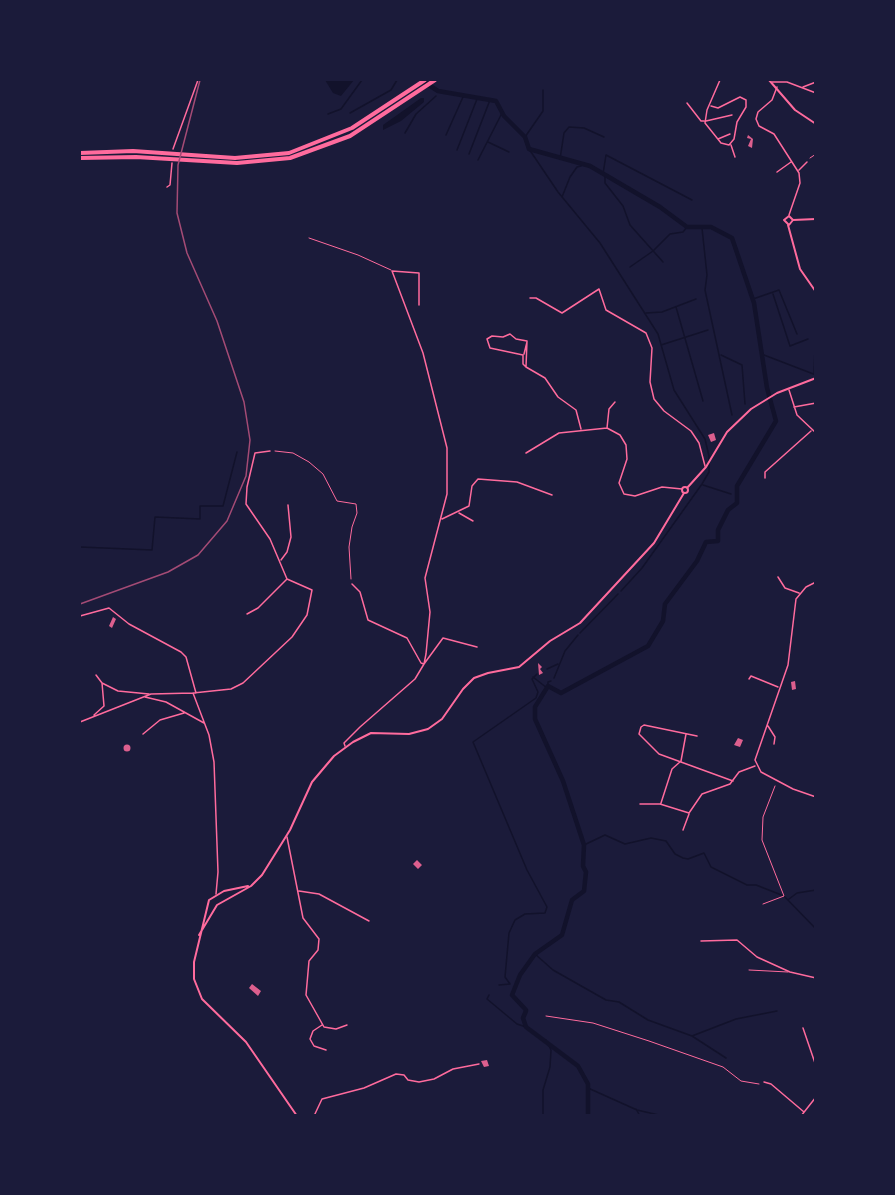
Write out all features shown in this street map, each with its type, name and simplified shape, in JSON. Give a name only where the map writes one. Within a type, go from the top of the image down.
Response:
[{"type":"highway","points":[[80,153],[99,151],[252,158],[306,148],[352,128],[423,81]]},
{"type":"highway","points":[[80,158],[253,163],[308,153],[359,131],[433,81]]},
{"type":"street","points":[[173,149],[198,80]]},
{"type":"street","points":[[720,80],[711,106],[707,110],[705,126],[723,144],[730,144]]},
{"type":"street","points":[[771,81],[778,80],[816,93]]},
{"type":"street","points":[[771,81],[795,110],[816,124]]},
{"type":"street","points":[[803,88],[816,82]]},
{"type":"street","points":[[777,87],[772,100],[758,112],[756,119],[759,126],[774,134],[798,171],[800,183],[789,216],[784,220],[800,269],[816,292]]},
{"type":"street","points":[[711,106],[718,108],[740,98],[747,102],[730,144],[735,157]]},
{"type":"street","points":[[687,103],[701,121],[732,116]]},
{"type":"street","points":[[718,139],[730,134]]},
{"type":"street","points":[[777,172],[791,161]]},
{"type":"street","points":[[798,171],[807,162]]},
{"type":"street","points":[[167,187],[170,185],[172,163]]},
{"type":"street","points":[[789,216],[793,220],[816,219]]},
{"type":"street","points":[[788,227],[793,220]]},
{"type":"street","points":[[419,305],[419,273],[392,271],[423,353],[446,440],[449,485],[425,578],[430,612],[424,664]]},
{"type":"street","points":[[530,298],[536,298],[562,313],[599,290],[606,310],[646,333],[652,348],[650,382],[654,399],[664,411],[691,430],[706,466]]},
{"type":"street","points":[[523,355],[490,348],[487,339],[492,336],[503,337],[510,334],[516,339],[527,341]]},
{"type":"street","points":[[527,341],[523,355],[526,367],[545,378],[558,397],[576,410],[580,417],[581,430]]},
{"type":"street","points":[[526,367],[527,341]]},
{"type":"street","points":[[200,935],[208,918],[221,901],[251,886],[265,872],[286,836],[312,782],[345,747],[371,733],[409,734],[428,729],[442,719],[463,688],[474,678],[519,667],[550,641],[580,623],[654,543],[684,493],[688,491],[687,488],[710,461],[734,424],[767,398],[816,378]]},
{"type":"street","points":[[789,389],[797,415],[811,431],[816,433]]},
{"type":"street","points":[[607,428],[609,409],[615,402]]},
{"type":"street","points":[[793,407],[816,403]]},
{"type":"street","points":[[526,453],[555,435],[607,428],[620,435],[626,446],[627,459],[619,483],[624,494],[635,496],[662,487],[687,488]]},
{"type":"street","points":[[765,478],[765,472],[811,431]]},
{"type":"street","points":[[96,675],[102,682],[124,693],[195,693],[237,686],[255,673],[292,637],[306,619],[312,592],[287,579],[270,539],[249,510],[246,499],[255,453],[270,451]]},
{"type":"street","points":[[441,519],[470,506],[472,486],[478,479],[517,482],[552,495]]},
{"type":"street","points":[[682,489],[684,493]]},
{"type":"street","points":[[280,561],[287,552],[291,537],[288,505]]},
{"type":"street","points":[[458,513],[472,521]]},
{"type":"street","points":[[778,578],[785,588],[800,593]]},
{"type":"street","points":[[247,614],[258,609],[287,579]]},
{"type":"street","points":[[816,582],[800,593],[794,605],[788,665],[768,726],[758,748],[756,765],[761,772],[777,781],[816,797]]},
{"type":"street","points":[[352,584],[360,592],[364,612],[370,623],[407,638],[424,664]]},
{"type":"street","points":[[80,616],[108,608],[129,624],[182,652],[186,657],[214,762],[218,884],[216,894],[221,901]]},
{"type":"street","points":[[345,747],[344,743],[360,727],[415,679],[443,638],[477,647]]},
{"type":"street","points":[[749,679],[751,676],[779,687]]},
{"type":"street","points":[[91,717],[104,706],[102,682]]},
{"type":"street","points":[[80,722],[151,694]]},
{"type":"street","points":[[141,697],[155,698],[204,723]]},
{"type":"street","points":[[143,734],[160,720],[184,714]]},
{"type":"street","points":[[697,736],[644,725],[640,727],[639,735],[656,753],[732,781]]},
{"type":"street","points":[[768,726],[775,737],[774,744]]},
{"type":"street","points":[[660,804],[672,769],[681,761],[686,734]]},
{"type":"street","points":[[683,830],[689,813],[702,794],[727,786],[739,772],[756,765]]},
{"type":"street","points":[[640,804],[660,804],[689,813]]},
{"type":"street","points":[[286,836],[303,918],[319,939],[318,950],[309,961],[306,995],[327,1029],[347,1025]]},
{"type":"street","points":[[218,884],[226,898]]},
{"type":"street","points":[[251,886],[216,894],[207,904],[193,969],[194,979],[202,999],[246,1042],[297,1116]]},
{"type":"street","points":[[298,891],[319,894],[369,921]]},
{"type":"street","points":[[700,941],[737,940],[749,951],[790,972],[816,978]]},
{"type":"street","points":[[322,1024],[313,1031],[310,1038],[314,1046],[326,1050]]},
{"type":"street","points":[[803,1028],[816,1066]]},
{"type":"street","points":[[314,1116],[322,1100],[364,1088],[396,1074],[419,1082],[434,1079],[453,1069],[479,1064]]},
{"type":"street","points":[[764,1082],[771,1084],[804,1112]]},
{"type":"street","points":[[801,1116],[816,1097]]},
{"type":"lane","points":[[309,238],[358,255],[392,271]]},
{"type":"lane","points":[[748,970],[790,972]]},
{"type":"path","points":[[807,162],[816,154]]},
{"type":"path","points":[[270,451],[292,453],[309,462],[323,474],[337,501],[356,504],[357,513],[352,526],[349,547],[352,584]]},
{"type":"path","points":[[763,904],[784,896],[783,887],[765,852],[762,824],[777,781]]},
{"type":"path","points":[[546,1016],[593,1023],[723,1067],[735,1078],[749,1084],[756,1085],[764,1082]]},
{"type":"shaded area","points":[[325,80],[354,80],[341,96],[333,93]]},
{"type":"shaded area","points":[[424,98],[424,102],[401,121],[383,130],[383,125]]},
{"type":"building","points":[[748,135],[753,139],[752,148],[748,146],[751,139],[747,138]]},
{"type":"building","points":[[714,433],[716,440],[711,442],[708,435]]},
{"type":"building","points":[[113,617],[116,619],[112,628],[109,626]]},
{"type":"building","points":[[538,663],[543,673],[539,675]]},
{"type":"building","points":[[795,681],[796,689],[792,690],[791,682]]},
{"type":"building","points":[[738,738],[743,740],[740,747],[734,745]]},
{"type":"building","points":[[127,744],[131,748],[127,752],[123,748]]},
{"type":"building","points":[[417,860],[422,865],[418,869],[413,864]]},
{"type":"building","points":[[252,984],[261,991],[258,996],[249,988]]},
{"type":"building","points":[[487,1060],[489,1066],[484,1067],[481,1061]]},
{"type":"waterway","points":[[328,114],[341,109],[362,80]]},
{"type":"waterway","points":[[350,113],[391,90],[397,80]]},
{"type":"waterway","points":[[421,80],[438,91],[496,101],[504,116],[525,137],[529,149],[590,166],[660,207],[687,227],[711,227],[732,238],[754,303],[767,388],[776,421],[737,486],[737,503],[728,510],[718,530],[718,541],[706,542],[697,561],[665,604],[663,621],[648,646],[561,693],[548,686],[535,707],[535,719],[563,781],[584,845],[583,866],[586,872],[584,891],[572,900],[562,935],[535,954],[520,975],[512,995],[526,1010]]},
{"type":"waterway","points":[[525,137],[543,111],[543,90]]},
{"type":"waterway","points":[[405,133],[416,114],[436,96]]},
{"type":"waterway","points":[[446,135],[463,97]]},
{"type":"waterway","points":[[457,150],[477,99]]},
{"type":"waterway","points":[[469,154],[490,100]]},
{"type":"waterway","points":[[478,160],[502,113]]},
{"type":"waterway","points":[[560,159],[564,133],[569,127],[584,128],[604,137]]},
{"type":"waterway","points":[[488,142],[509,152]]},
{"type":"waterway","points":[[529,149],[558,192],[600,243],[658,334],[674,390],[705,439],[709,456],[709,472],[702,484],[642,568],[621,591]]},
{"type":"waterway","points":[[603,174],[606,155],[692,200]]},
{"type":"waterway","points":[[562,197],[570,177],[577,167],[581,166]]},
{"type":"waterway","points":[[605,174],[605,183],[623,206],[630,225],[663,262]]},
{"type":"waterway","points":[[630,267],[653,251],[670,234],[683,232],[687,227]]},
{"type":"waterway","points":[[702,228],[707,275],[705,290],[732,415]]},
{"type":"waterway","points":[[753,299],[779,290],[797,334]]},
{"type":"waterway","points":[[773,294],[790,346],[808,339]]},
{"type":"waterway","points":[[646,313],[662,312],[696,299]]},
{"type":"waterway","points":[[676,307],[703,401]]},
{"type":"waterway","points":[[661,345],[708,330]]},
{"type":"waterway","points":[[814,373],[815,348]]},
{"type":"waterway","points":[[721,355],[742,365],[745,404]]},
{"type":"waterway","points":[[764,355],[816,375]]},
{"type":"waterway","points":[[80,547],[152,550],[155,517],[200,519],[200,506],[223,506],[237,452]]},
{"type":"waterway","points":[[703,485],[731,494]]},
{"type":"waterway","points":[[580,633],[618,594]]},
{"type":"waterway","points":[[554,678],[565,651],[578,635]]},
{"type":"waterway","points":[[547,669],[558,664]]},
{"type":"waterway","points":[[499,985],[510,984],[505,977],[509,933],[515,920],[525,914],[545,913],[547,907],[527,870],[473,742],[536,698],[538,692],[532,679],[537,674]]},
{"type":"waterway","points":[[533,677],[547,688]]},
{"type":"waterway","points":[[548,686],[548,682],[551,681]]},
{"type":"waterway","points":[[584,845],[605,835],[625,844],[651,838],[666,841],[675,854],[683,858],[688,859],[704,853],[711,867],[747,885],[756,885],[784,896],[816,929]]},
{"type":"waterway","points":[[789,899],[797,893],[816,890]]},
{"type":"waterway","points":[[535,954],[553,970],[606,1000],[619,1002],[648,1020],[692,1036],[736,1019],[777,1011]]},
{"type":"waterway","points":[[489,995],[487,999],[517,1024],[526,1027]]},
{"type":"waterway","points":[[526,1011],[523,1018],[526,1027],[578,1066],[588,1084],[588,1116]]},
{"type":"waterway","points":[[692,1036],[726,1058]]},
{"type":"waterway","points":[[543,1116],[543,1090],[550,1067],[551,1050],[546,1040]]},
{"type":"waterway","points":[[588,1088],[637,1110],[663,1116]]},
{"type":"waterway","points":[[636,1109],[640,1116]]},
{"type":"railway","points":[[80,604],[168,572],[198,555],[227,521],[246,476],[250,440],[244,402],[217,321],[187,253],[177,213],[178,165],[200,80]]}]
